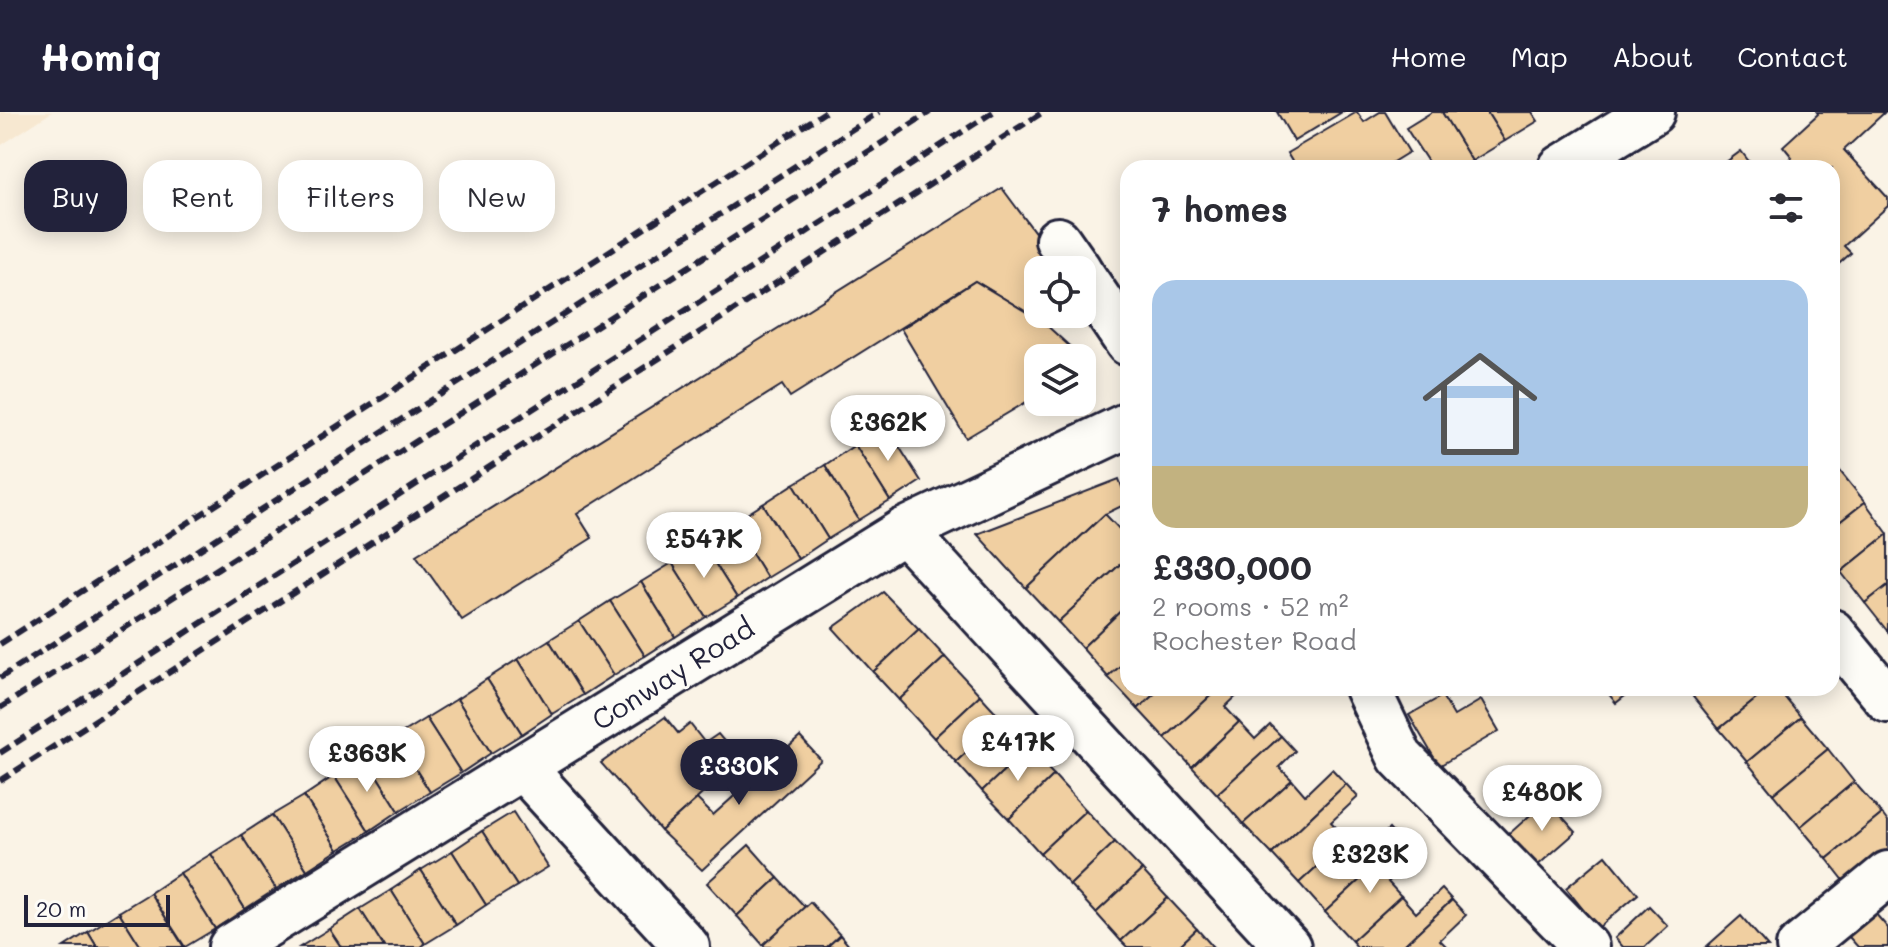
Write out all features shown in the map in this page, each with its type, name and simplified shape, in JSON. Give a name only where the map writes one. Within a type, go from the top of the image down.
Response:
[{"type":"street","points":[[1574,160],[1652,112]]},
{"type":"street","points":[[1096,296],[1120,331]]},
{"type":"street","name":"Conway Road","points":[[231,947],[904,531],[1120,429]]},
{"type":"street","points":[[904,531],[1288,947]]},
{"type":"street","points":[[1840,642],[1888,700]]},
{"type":"street","points":[[1371,696],[1400,757],[1586,947]]},
{"type":"street","points":[[523,768],[687,947]]},
{"type":"street","points":[[1799,947],[1888,874]]},
{"type":"shaded area","points":[[0,112],[52,112],[0,146]]},
{"type":"building","points":[[1277,112],[1342,112],[1294,141]]},
{"type":"building","points":[[1357,112],[1364,122],[1385,112],[1409,152],[1396,160],[1291,160],[1287,153]]},
{"type":"building","points":[[1432,112],[1442,112],[1471,160],[1427,160],[1406,128]]},
{"type":"building","points":[[1442,112],[1487,112],[1505,141],[1471,160]]},
{"type":"building","points":[[1487,112],[1532,112],[1538,121],[1505,141]]},
{"type":"building","points":[[1885,112],[1844,150],[1888,198],[1888,206],[1844,246],[1851,253],[1840,263],[1840,160],[1789,160],[1792,157],[1783,146],[1818,114]]},
{"type":"building","points":[[1741,151],[1748,160],[1729,160]]},
{"type":"building","points":[[1002,188],[1053,256],[1024,256],[1024,311],[975,281],[790,397],[782,385],[577,514],[592,538],[462,620],[416,555]]},
{"type":"building","points":[[975,281],[1024,311],[1024,328],[1050,328],[1067,344],[1024,344],[1024,403],[966,438],[901,329]]},
{"type":"building","points":[[886,426],[921,481],[890,501],[855,445]]},
{"type":"building","points":[[855,445],[890,501],[859,520],[825,465]]},
{"type":"building","points":[[825,465],[859,520],[828,539],[794,484]]},
{"type":"building","points":[[1840,471],[1865,502],[1840,522]]},
{"type":"building","points":[[1119,479],[1120,507],[1105,514],[1026,588],[977,534]]},
{"type":"building","points":[[794,484],[828,539],[798,559],[763,504]]},
{"type":"building","points":[[1865,502],[1888,534],[1841,572],[1840,571],[1840,522]]},
{"type":"building","points":[[763,504],[798,559],[767,578],[733,523]]},
{"type":"building","points":[[1105,514],[1120,530],[1120,564],[1058,622],[1026,588]]},
{"type":"building","points":[[733,523],[767,578],[737,598],[702,543]]},
{"type":"building","points":[[1888,534],[1888,585],[1865,603],[1841,572]]},
{"type":"building","points":[[702,543],[737,598],[706,617],[672,563]]},
{"type":"building","points":[[672,563],[706,617],[675,637],[641,582]]},
{"type":"building","points":[[1120,564],[1120,612],[1082,648],[1058,622]]},
{"type":"building","points":[[641,582],[675,637],[645,656],[610,601]]},
{"type":"building","points":[[1888,585],[1888,632],[1865,603]]},
{"type":"building","points":[[883,592],[919,629],[873,672],[833,628]]},
{"type":"building","points":[[610,601],[645,656],[614,675],[579,621]]},
{"type":"building","points":[[1120,612],[1120,666],[1108,677],[1082,648]]},
{"type":"building","points":[[579,621],[614,675],[583,695],[549,640]]},
{"type":"building","points":[[919,629],[945,657],[899,700],[873,672]]},
{"type":"building","points":[[549,640],[583,695],[552,714],[518,659]]},
{"type":"building","points":[[945,657],[980,695],[934,738],[899,700]]},
{"type":"building","points":[[518,659],[552,714],[522,734],[487,679]]},
{"type":"building","points":[[1120,666],[1120,690],[1108,677]]},
{"type":"building","points":[[487,679],[522,734],[491,753],[457,699]]},
{"type":"building","points":[[980,695],[1002,719],[956,762],[934,738]]},
{"type":"building","points":[[1126,696],[1152,696],[1138,709]]},
{"type":"building","points":[[1152,696],[1210,696],[1165,738],[1138,709]]},
{"type":"building","points":[[1210,696],[1237,696],[1225,707],[1239,722],[1192,767],[1165,738]]},
{"type":"building","points":[[1442,696],[1454,716],[1481,700],[1499,731],[1439,766],[1409,715]]},
{"type":"building","points":[[1610,696],[1625,696],[1616,703]]},
{"type":"building","points":[[1694,696],[1760,696],[1719,729]]},
{"type":"building","points":[[1760,696],[1784,696],[1801,717],[1747,762],[1719,729]]},
{"type":"building","points":[[457,699],[491,753],[461,773],[426,718]]},
{"type":"building","points":[[665,717],[678,733],[690,724],[705,743],[718,734],[740,760],[661,831],[601,763]]},
{"type":"building","points":[[1801,717],[1828,749],[1773,794],[1747,762]]},
{"type":"building","points":[[426,718],[461,773],[430,792],[395,737]]},
{"type":"building","points":[[1002,719],[1028,748],[982,791],[956,762]]},
{"type":"building","points":[[1239,722],[1255,739],[1270,725],[1281,736],[1217,794],[1192,767]]},
{"type":"building","points":[[1281,736],[1295,751],[1279,767],[1292,780],[1243,824],[1217,794]]},
{"type":"building","points":[[395,737],[430,792],[399,811],[365,757]]},
{"type":"building","points":[[800,737],[821,760],[702,870],[661,831],[697,799],[713,815]]},
{"type":"building","points":[[1028,748],[1054,775],[1009,819],[982,791]]},
{"type":"building","points":[[1828,749],[1854,782],[1800,827],[1773,794]]},
{"type":"building","points":[[365,757],[399,811],[369,831],[334,776]]},
{"type":"building","points":[[1332,769],[1346,784],[1272,854],[1243,824],[1292,780],[1305,795]]},
{"type":"building","points":[[1054,775],[1086,810],[1040,853],[1009,819]]},
{"type":"building","points":[[334,776],[369,831],[338,850],[304,796]]},
{"type":"building","points":[[1854,782],[1882,814],[1827,859],[1800,827]]},
{"type":"building","points":[[1346,784],[1358,797],[1331,822],[1347,839],[1299,883],[1272,854]]},
{"type":"building","points":[[304,796],[338,850],[307,870],[272,815]]},
{"type":"building","points":[[1547,800],[1576,832],[1537,866],[1509,834]]},
{"type":"building","points":[[1086,810],[1115,842],[1070,885],[1040,853]]},
{"type":"building","points":[[513,812],[548,867],[517,886],[482,831]]},
{"type":"building","points":[[1882,814],[1888,822],[1888,863],[1853,892],[1827,859]]},
{"type":"building","points":[[272,815],[307,870],[276,889],[241,835]]},
{"type":"building","points":[[1389,829],[1401,842],[1325,912],[1299,883],[1347,839],[1361,855]]},
{"type":"building","points":[[482,831],[517,886],[486,905],[452,851]]},
{"type":"building","points":[[241,835],[276,889],[245,909],[211,854]]},
{"type":"building","points":[[1115,842],[1142,870],[1096,913],[1070,885]]},
{"type":"building","points":[[1401,842],[1415,857],[1388,882],[1401,896],[1352,941],[1325,912]]},
{"type":"building","points":[[749,845],[778,878],[737,916],[707,883]]},
{"type":"building","points":[[452,851],[486,905],[456,925],[421,870]]},
{"type":"building","points":[[211,854],[245,909],[215,929],[180,873]]},
{"type":"building","points":[[1606,855],[1638,894],[1598,928],[1566,888]]},
{"type":"building","points":[[421,870],[456,925],[425,944],[391,890]]},
{"type":"building","points":[[1142,870],[1168,898],[1121,941],[1096,913]]},
{"type":"building","points":[[180,873],[215,929],[185,947],[150,893]]},
{"type":"building","points":[[778,878],[805,907],[763,945],[737,916]]},
{"type":"building","points":[[1442,889],[1452,900],[1402,947],[1357,947],[1352,941],[1401,896],[1416,913]]},
{"type":"building","points":[[391,890],[425,944],[421,947],[384,947],[360,909]]},
{"type":"building","points":[[150,893],[184,947],[141,947],[119,912]]},
{"type":"building","points":[[1168,898],[1197,929],[1178,947],[1127,947],[1121,941]]},
{"type":"building","points":[[1452,900],[1466,915],[1440,940],[1447,947],[1402,947]]},
{"type":"building","points":[[810,902],[840,935],[827,947],[763,945]]},
{"type":"building","points":[[1867,904],[1888,928],[1888,947],[1858,947],[1840,927]]},
{"type":"building","points":[[1649,906],[1668,926],[1645,947],[1623,947],[1615,938]]},
{"type":"building","points":[[360,909],[384,947],[341,947],[329,929]]},
{"type":"building","points":[[119,912],[141,947],[97,947],[88,932]]},
{"type":"building","points":[[1741,916],[1768,947],[1706,947]]},
{"type":"building","points":[[329,929],[341,947],[300,947]]},
{"type":"building","points":[[1197,929],[1213,947],[1178,947]]},
{"type":"building","points":[[88,932],[97,947],[64,947]]},
{"type":"building","points":[[840,935],[850,947],[827,947]]},
{"type":"railway","points":[[0,644],[825,112]]},
{"type":"railway","points":[[0,678],[879,112]]},
{"type":"railway","points":[[0,708],[930,112]]},
{"type":"railway","points":[[0,753],[993,112]]},
{"type":"railway","points":[[0,781],[1043,112]]}]
